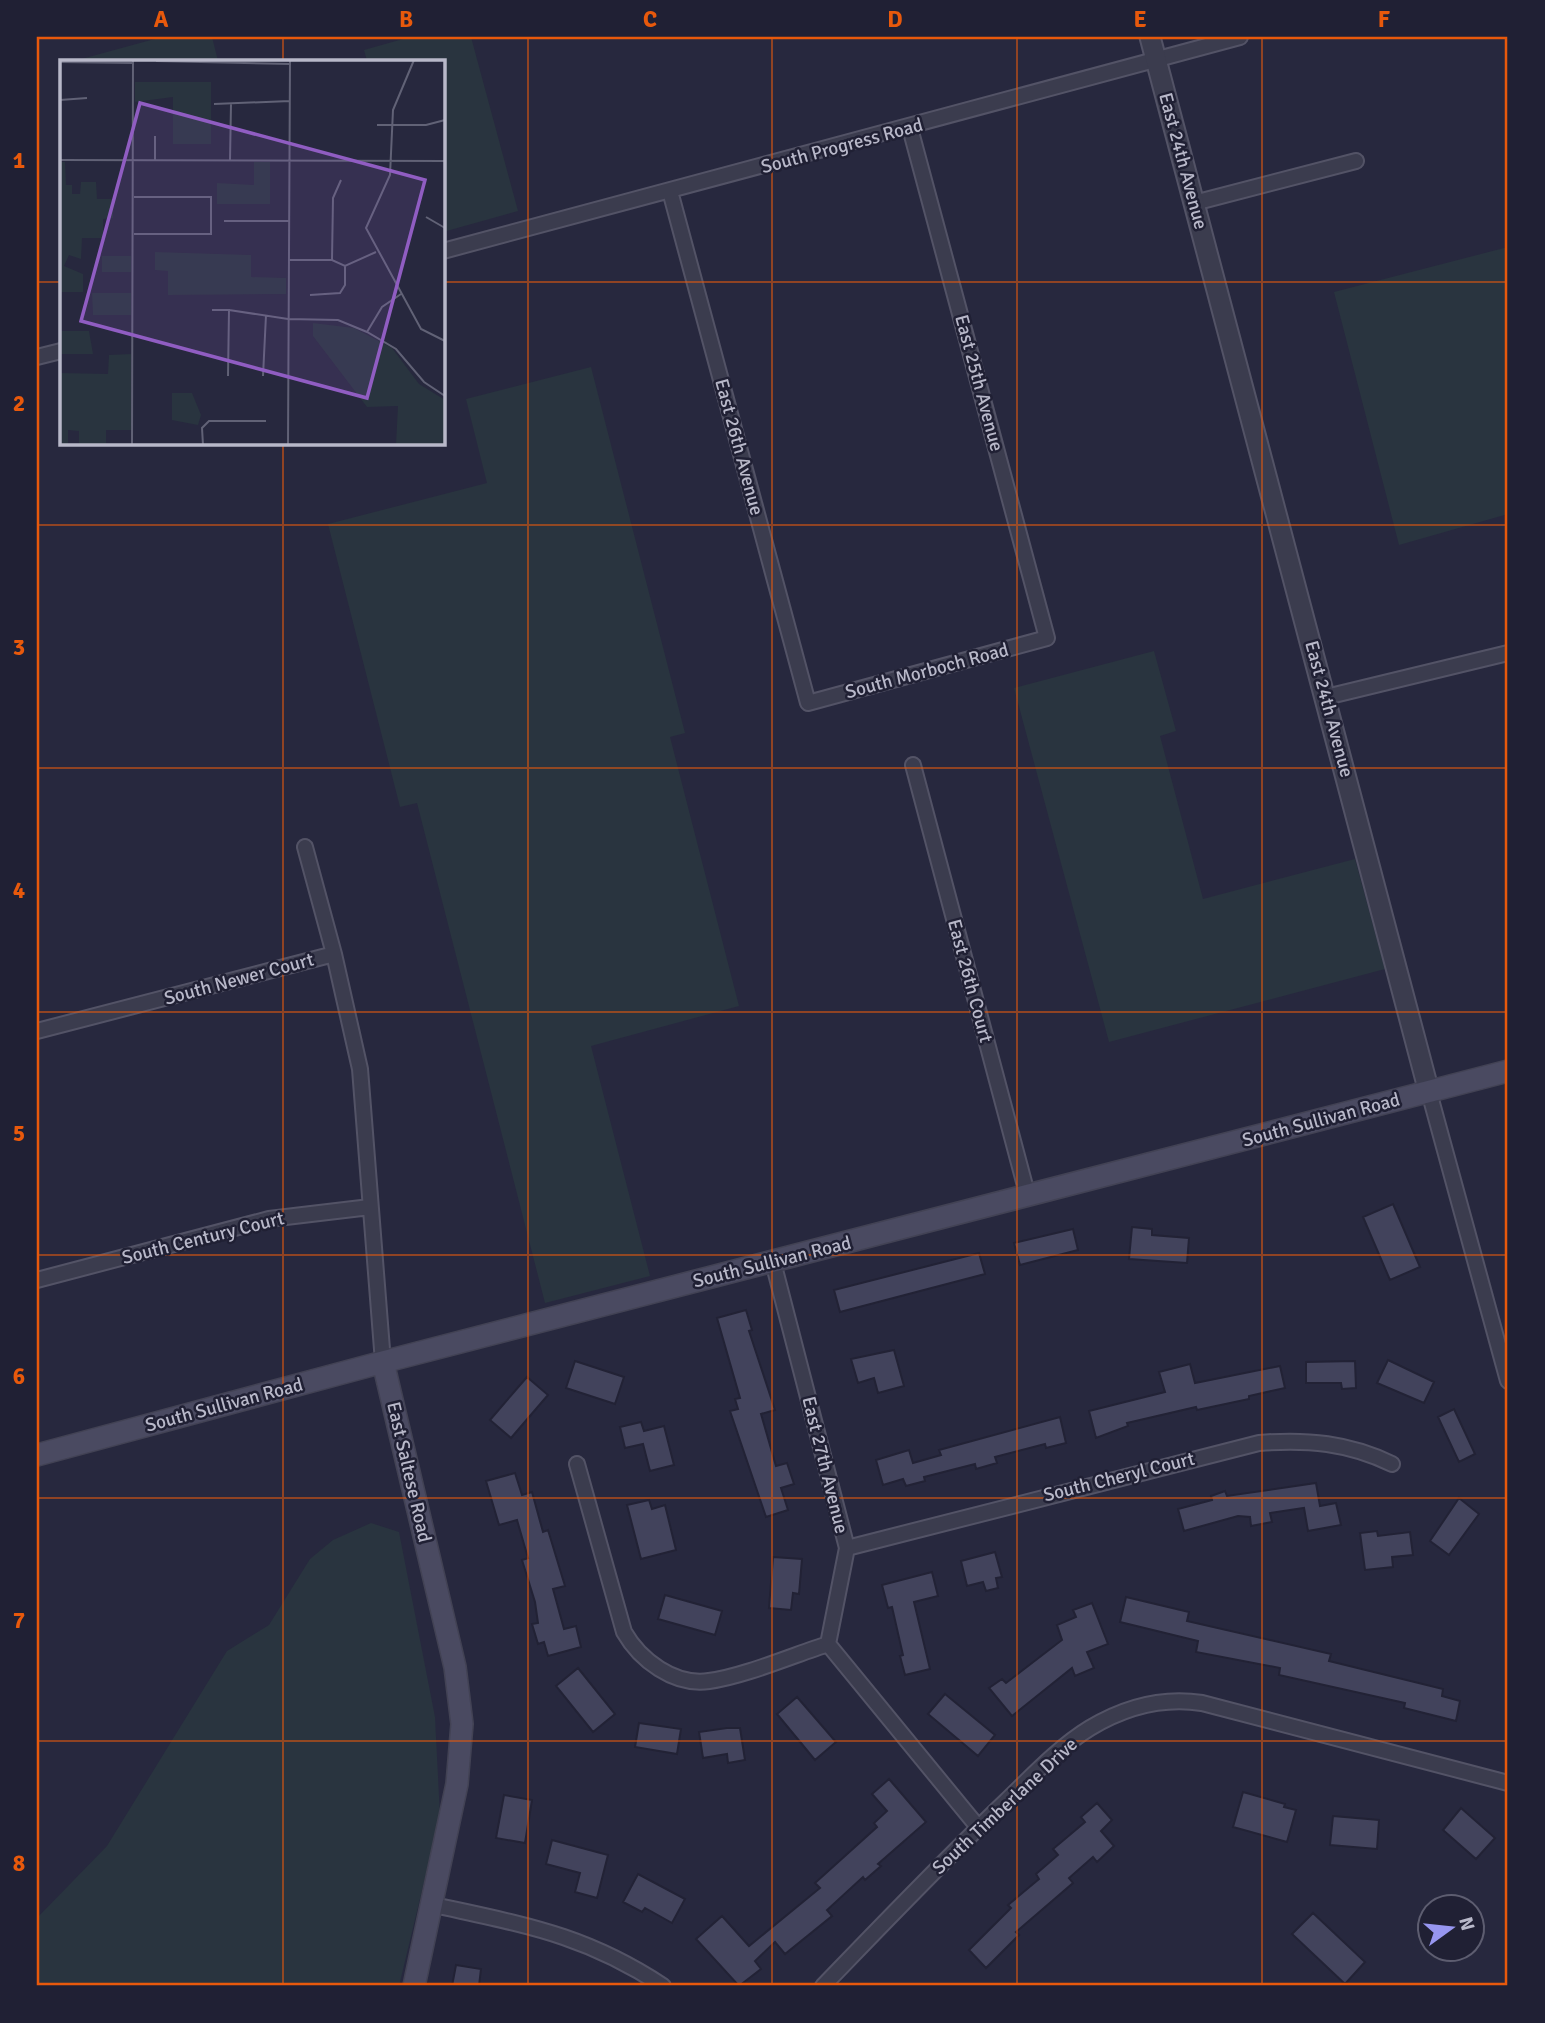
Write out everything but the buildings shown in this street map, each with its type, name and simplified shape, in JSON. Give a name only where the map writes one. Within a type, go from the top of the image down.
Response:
[{"type":"main road","name":"South Sullivan Road","points":[[37,1455],[383,1362],[1508,1071]]},
{"type":"main road","name":"East Saltese Road","points":[[383,1362],[460,1698],[457,1784],[434,1905],[414,1986]]},
{"type":"street","name":"East 24th Avenue","points":[[1150,37],[1508,1381]]},
{"type":"street","name":"South Progress Road","points":[[444,251],[910,128],[1240,37]]},
{"type":"street","name":"East 25th Avenue","points":[[910,128],[1047,638]]},
{"type":"street","points":[[1194,204],[1356,160]]},
{"type":"street","name":"East 26th Avenue","points":[[670,191],[808,703]]},
{"type":"street","points":[[37,357],[60,351]]},
{"type":"street","name":"South Morboch Road","points":[[808,703],[1047,638]]},
{"type":"street","points":[[1326,697],[1508,653]]},
{"type":"street","name":"East 26th Court","points":[[913,765],[1028,1197]]},
{"type":"street","name":"South Newer Court","points":[[37,1031],[334,954],[305,847]]},
{"type":"street","name":"East Saltese Road","points":[[334,954],[360,1069],[383,1362]]},
{"type":"street","name":"South Century Court","points":[[37,1280],[269,1219],[370,1207]]},
{"type":"street","name":"East 27th Avenue","points":[[773,1262],[846,1548],[828,1644]]},
{"type":"street","name":"South Cheryl Court","points":[[846,1548],[1259,1443],[1322,1442],[1366,1451],[1392,1464]]},
{"type":"street","points":[[577,1464],[624,1632],[634,1649],[648,1662],[678,1677],[709,1681],[828,1644],[978,1827]]},
{"type":"street","name":"South Timberlane Drive","points":[[823,1986],[978,1827],[1061,1749],[1091,1727],[1153,1702],[1178,1700],[1508,1783]]},
{"type":"street","points":[[434,1905],[543,1928],[589,1944],[624,1960],[663,1986]]},
{"type":"shaded area","points":[[162,37],[212,37],[218,60],[78,60]]},
{"type":"shaded area","points":[[410,37],[471,37],[518,211],[444,232],[444,60],[367,60],[364,50]]},
{"type":"shaded area","points":[[1508,247],[1508,514],[1399,545],[1334,292]]},
{"type":"shaded area","points":[[591,367],[685,733],[670,737],[739,1006],[591,1046],[650,1276],[545,1303],[417,803],[400,807],[328,524],[487,483],[466,399]]},
{"type":"shaded area","points":[[1154,651],[1176,731],[1160,736],[1203,899],[1355,859],[1385,969],[1109,1042],[1014,688]]},
{"type":"shaded area","points":[[371,1523],[399,1532],[435,1717],[440,1816],[399,1986],[37,1986],[37,1918],[107,1846],[227,1651],[269,1625],[310,1559],[333,1540]]}]
